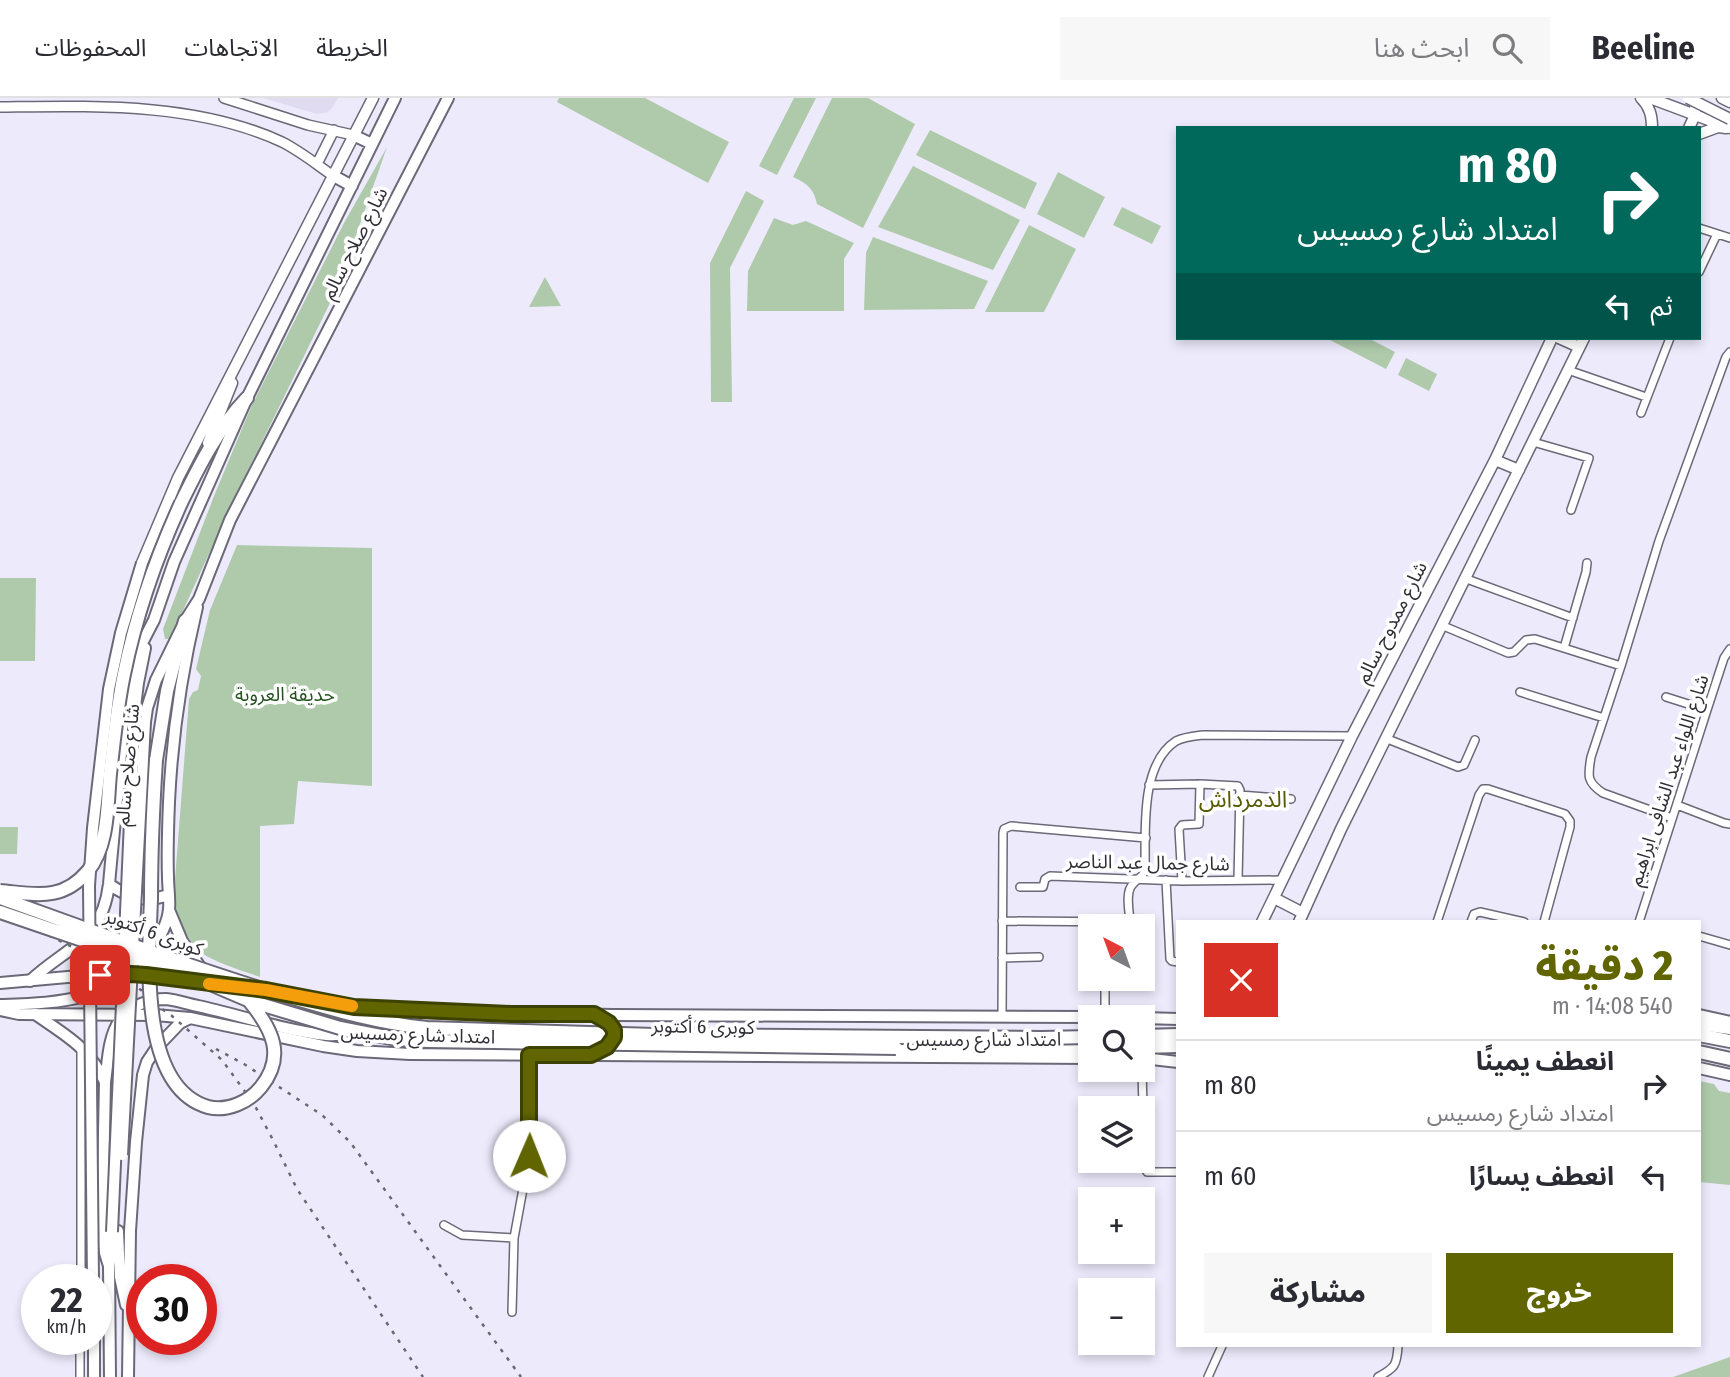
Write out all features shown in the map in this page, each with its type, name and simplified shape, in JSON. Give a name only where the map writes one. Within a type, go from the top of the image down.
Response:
[{"type":"highway","points":[[0,891],[36,895],[62,890],[84,875],[98,854],[104,829],[118,704],[127,659],[150,580],[198,468],[228,421],[247,398]]},
{"type":"highway","points":[[185,621],[167,691],[156,760],[150,909],[150,996],[152,1017],[170,1076],[181,1091],[208,1107],[228,1107],[247,1100],[259,1090],[272,1066],[275,1055],[271,1033],[250,1001]]},
{"type":"highway","name":"كوبرى 6 أكتوبر","points":[[0,898],[213,974],[345,1014],[398,1025],[655,1035],[1078,1037]]},
{"type":"highway","name":"كوبرى 6 أكتوبر","points":[[0,912],[250,1001],[340,1028],[396,1039],[1078,1048]]},
{"type":"highway","points":[[1701,1016],[1730,1023]]},
{"type":"highway","points":[[1155,1036],[1176,1035]]},
{"type":"highway","points":[[1701,1035],[1730,1041]]},
{"type":"highway","points":[[1155,1047],[1176,1046]]},
{"type":"highway","points":[[1701,1052],[1730,1059]]},
{"type":"main road","points":[[93,1264],[90,867],[104,718],[123,626],[142,563],[178,478],[373,98]]},
{"type":"main road","name":"شارع صلاح سالم","points":[[109,1264],[115,1232],[147,708],[156,680],[199,599],[230,520],[448,98]]},
{"type":"main road","points":[[1642,98],[1651,114],[1651,126]]},
{"type":"main road","points":[[1650,98],[1730,129]]},
{"type":"main road","points":[[1688,98],[1730,119]]},
{"type":"main road","points":[[1690,126],[1695,115],[1694,98]]},
{"type":"main road","points":[[1722,98],[1730,102]]},
{"type":"main road","name":"شارع صلاح سالم","points":[[126,1302],[121,1288],[115,1232],[136,700],[145,635],[154,620],[174,562],[247,398],[393,101]]},
{"type":"main road","points":[[1701,133],[1718,128],[1730,129]]},
{"type":"main road","points":[[353,135],[372,144]]},
{"type":"main road","points":[[332,175],[352,186]]},
{"type":"main road","name":"شارع ممدوح سالم","points":[[1263,920],[1352,736],[1494,460],[1551,340]]},
{"type":"main road","points":[[1274,898],[1301,917],[1385,738],[1581,342]]},
{"type":"main road","points":[[198,468],[232,385],[236,362]]},
{"type":"main road","points":[[1494,460],[1519,470]]},
{"type":"main road","points":[[199,599],[175,733],[168,824],[168,895],[169,910],[182,941],[213,985]]},
{"type":"main road","points":[[30,981],[75,947],[93,929],[103,913],[109,884],[126,702],[132,673],[145,635]]},
{"type":"main road","points":[[109,884],[132,897],[158,899],[168,895]]},
{"type":"main road","points":[[0,1007],[81,998],[104,991],[143,963],[159,938],[169,910]]},
{"type":"main road","name":"امتداد شارع رمسيس","points":[[0,983],[131,974],[266,990],[354,1007],[425,1011],[813,1017],[1078,1017]]},
{"type":"main road","points":[[108,1264],[102,1233],[105,1082],[115,1029],[123,1015],[144,1002],[167,999],[302,1031],[330,1035],[374,1028],[425,1011]]},
{"type":"main road","name":"امتداد شارع رمسيس","points":[[0,1007],[19,1014],[155,1015],[190,1018],[290,1040],[357,1051],[529,1055],[1078,1058]]},
{"type":"main road","points":[[35,1014],[81,1046],[99,1068],[105,1082]]},
{"type":"main road","points":[[591,1055],[607,1047],[614,1037],[614,1030],[609,1023],[594,1014]]},
{"type":"main road","points":[[803,1056],[796,1039],[804,1022],[813,1017]]},
{"type":"main road","points":[[130,1264],[136,1142],[143,1075],[147,1062],[157,1047],[172,1030],[190,1018]]},
{"type":"main road","points":[[1155,1018],[1176,1019]]},
{"type":"main road","points":[[1701,1025],[1730,1029]]},
{"type":"main road","points":[[1155,1059],[1176,1062]]},
{"type":"main road","points":[[105,1082],[118,1068],[128,1066],[143,1075]]},
{"type":"main road","points":[[1701,1069],[1730,1075]]},
{"type":"main road","points":[[94,1355],[94,1377]]},
{"type":"main road","name":"شارع صلاح سالم","points":[[110,1355],[110,1377]]},
{"type":"main road","name":"شارع صلاح سالم","points":[[128,1355],[128,1377]]},
{"type":"street","points":[[224,98],[353,135]]},
{"type":"street","points":[[0,107],[15,102],[135,108],[186,114],[272,138],[291,147],[332,175]]},
{"type":"street","points":[[317,164],[334,130]]},
{"type":"street","points":[[1701,229],[1730,237]]},
{"type":"street","points":[[1701,268],[1717,234]]},
{"type":"street","points":[[1641,413],[1669,340]]},
{"type":"street","points":[[1672,818],[1603,793],[1595,788],[1588,772],[1659,541],[1730,352]]},
{"type":"street","points":[[1568,370],[1646,397]]},
{"type":"street","points":[[1533,442],[1589,458],[1571,510]]},
{"type":"street","points":[[1564,648],[1587,563]]},
{"type":"street","points":[[1464,578],[1573,618]]},
{"type":"street","points":[[1441,625],[1508,653],[1514,652],[1530,639],[1621,666]]},
{"type":"street","name":"شارع اللواء عبد الشافى ابراهيم","points":[[1640,920],[1724,658],[1730,649]]},
{"type":"street","points":[[1520,692],[1604,718]]},
{"type":"street","points":[[1666,697],[1707,710]]},
{"type":"street","points":[[1002,921],[1127,923],[1130,889],[1145,871],[1149,785],[1154,770],[1176,741],[1203,735],[1352,736]]},
{"type":"street","points":[[1385,738],[1458,768],[1464,765],[1475,740]]},
{"type":"street","points":[[1182,881],[1179,830],[1182,825],[1199,824],[1200,784]]},
{"type":"street","points":[[1149,785],[1238,786],[1238,880]]},
{"type":"street","points":[[1438,920],[1483,789],[1565,814],[1570,821],[1545,920]]},
{"type":"street","points":[[1240,795],[1291,799]]},
{"type":"street","points":[[1677,805],[1730,824]]},
{"type":"street","points":[[1002,1017],[1003,833],[1007,827],[1146,838]]},
{"type":"street","name":"شارع جمال عبد الناصر","points":[[1020,887],[1043,887],[1045,879],[1050,876],[1182,881],[1283,880]]},
{"type":"street","points":[[1166,880],[1170,959],[1176,962]]},
{"type":"street","points":[[1472,920],[1480,912],[1515,920]]},
{"type":"street","points":[[1701,937],[1730,945]]},
{"type":"street","points":[[1002,958],[1039,957]]},
{"type":"street","points":[[80,1264],[81,1046]]},
{"type":"street","points":[[512,1312],[514,1238],[529,1156],[529,1055]]},
{"type":"street","points":[[1155,1172],[1176,1172]]},
{"type":"street","points":[[444,1225],[462,1235],[514,1238]]},
{"type":"street","points":[[1208,1377],[1222,1347]]},
{"type":"street","points":[[1378,1377],[1396,1363],[1398,1347]]},
{"type":"street","points":[[80,1355],[80,1377]]},
{"type":"shaded area","points":[[263,98],[338,98],[328,112],[317,114]]},
{"type":"green space","points":[[559,98],[645,98],[729,142],[708,183],[557,102]]},
{"type":"green space","points":[[794,98],[816,98],[777,175],[759,166]]},
{"type":"green space","points":[[832,98],[868,98],[915,124],[863,228],[817,204],[809,187],[793,177]]},
{"type":"green space","points":[[930,130],[1037,183],[1025,209],[916,155]]},
{"type":"green space","points":[[387,147],[329,305],[235,497],[170,639],[165,639],[163,629],[251,407],[344,223]]},
{"type":"green space","points":[[913,166],[1020,220],[993,270],[878,227]]},
{"type":"green space","points":[[1058,172],[1105,197],[1084,238],[1037,214]]},
{"type":"green space","points":[[746,191],[764,201],[730,268],[732,402],[711,402],[710,263]]},
{"type":"green space","points":[[1122,207],[1161,226],[1152,244],[1113,225]]},
{"type":"green space","points":[[774,218],[793,225],[806,221],[854,243],[844,259],[844,311],[747,311],[748,271]]},
{"type":"green space","points":[[1029,225],[1076,249],[1044,312],[985,312]]},
{"type":"green space","points":[[873,237],[988,281],[974,309],[864,310],[866,253]]},
{"type":"green space","points":[[545,277],[561,306],[529,307]]},
{"type":"green space","points":[[1330,340],[1372,340],[1395,352],[1386,369]]},
{"type":"green space","points":[[1406,358],[1437,374],[1429,391],[1398,375]]},
{"type":"green space","name":"حديقة العروبة","points":[[237,545],[372,548],[372,786],[298,781],[294,824],[260,826],[260,977],[208,957],[198,950],[185,932],[173,905],[189,699],[193,692],[198,690],[201,676],[196,669],[210,610]]},
{"type":"green space","points":[[0,578],[36,578],[35,661],[0,661]]},
{"type":"green space","points":[[0,827],[18,827],[17,854],[0,854]]},
{"type":"green space","points":[[1701,1081],[1714,1084],[1719,1091],[1730,1093],[1730,1185],[1701,1182]]},
{"type":"green space","points":[[1730,1357],[1730,1377],[1673,1377]]},
{"type":"railway","points":[[0,917],[39,931],[98,959],[141,990],[222,1060],[254,1104],[297,1189],[423,1377]]},
{"type":"railway","points":[[216,1049],[322,1115],[350,1142],[521,1377]]},
{"type":"slow traffic","points":[[209,984],[266,990],[352,1006]]},
{"type":"district","name":"الدمرداش","points":[[1243,799]]},
{"type":"route","points":[[100,975],[146,975],[266,990],[354,1007],[511,1014],[594,1014],[609,1023],[614,1030],[614,1037],[607,1047],[591,1055],[529,1055],[529,1156]]}]
